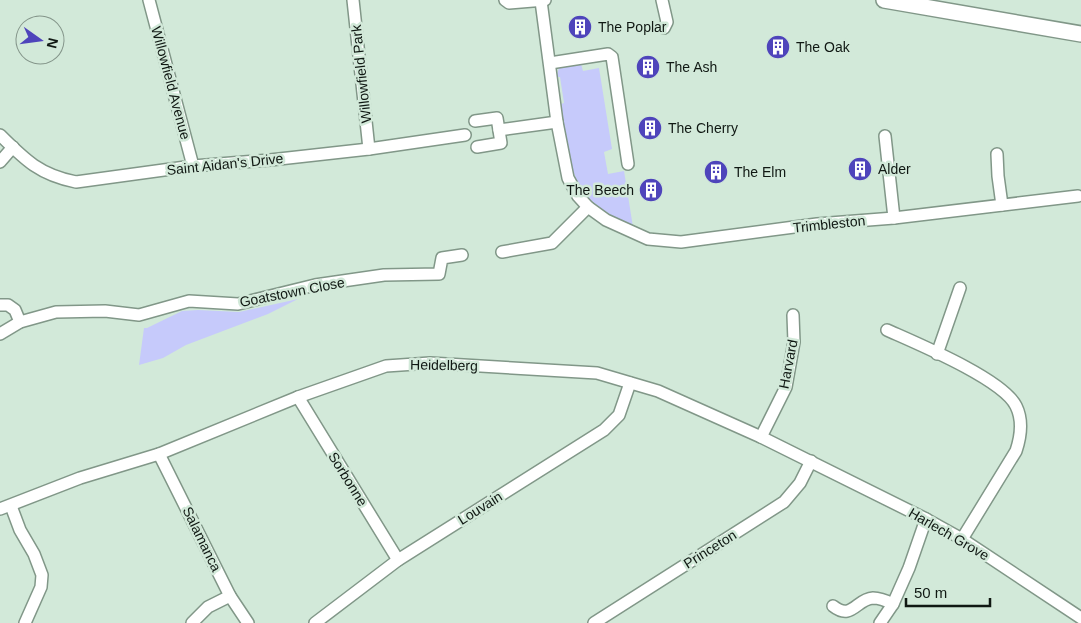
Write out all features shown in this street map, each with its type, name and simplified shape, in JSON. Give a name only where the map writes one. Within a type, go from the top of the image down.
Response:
[{"type":"main road","points":[[884,0],[914,3],[1081,34]]},
{"type":"street","name":"Willowfield Avenue","points":[[149,0],[193,166]]},
{"type":"street","name":"Willowfield Park","points":[[353,0],[369,149]]},
{"type":"street","name":"Trimbleston","points":[[505,0],[508,3],[543,1],[557,122],[568,178],[578,196],[588,207],[606,220],[648,239],[681,242],[817,224],[894,218],[1078,196]]},
{"type":"street","points":[[662,0],[666,22],[664,28]]},
{"type":"street","points":[[550,63],[608,54],[612,57],[628,164]]},
{"type":"street","points":[[475,121],[497,118],[501,143],[477,147]]},
{"type":"street","points":[[499,130],[557,122]]},
{"type":"street","name":"Saint Aidan's Drive","points":[[0,135],[33,166],[60,179],[76,182],[193,166],[369,149],[465,135]]},
{"type":"street","points":[[885,136],[894,218]]},
{"type":"street","points":[[0,162],[13,147]]},
{"type":"street","points":[[997,154],[1002,205]]},
{"type":"street","points":[[502,252],[552,243],[588,207]]},
{"type":"street","name":"Goatstown Close","points":[[0,334],[20,322],[56,312],[105,311],[139,315],[189,301],[238,304],[315,285],[384,275],[440,274],[442,258],[462,255]]},
{"type":"street","points":[[937,354],[960,288]]},
{"type":"street","points":[[0,305],[8,305],[15,310],[20,322]]},
{"type":"street","name":"Harvard","points":[[761,437],[786,387],[794,342],[793,315]]},
{"type":"street","points":[[887,330],[996,384],[1016,406],[1020,423],[1020,438],[1016,451],[962,539]]},
{"type":"street","name":"Heidelberg","points":[[5,507],[80,478],[159,454],[298,397],[386,366],[430,362],[597,373],[658,392],[811,461]]},
{"type":"street","name":"Louvain","points":[[321,621],[398,560],[604,430],[619,415],[630,383]]},
{"type":"street","name":"Sorbonne","points":[[298,397],[398,560]]},
{"type":"street","name":"Salamanca","points":[[159,454],[230,596],[248,623]]},
{"type":"street","name":"Harlech Grove","points":[[811,461],[962,539],[1081,618]]},
{"type":"street","name":"Princeton","points":[[594,623],[784,502],[800,483],[811,461]]},
{"type":"street","points":[[5,507],[34,554],[42,575],[41,587],[25,623]]},
{"type":"street","points":[[880,623],[893,604],[909,568],[926,519]]},
{"type":"street","points":[[192,623],[208,607],[230,596]]},
{"type":"street","points":[[833,606],[840,611],[849,611],[871,598],[893,604]]},
{"type":"shaded area","points":[[581,64],[583,71],[599,68],[612,149],[604,152],[608,174],[624,171],[633,227],[612,216],[593,202],[577,181],[573,169],[569,156],[561,104],[564,103],[560,77],[556,77],[559,68]]},
{"type":"shaded area","points":[[298,299],[268,314],[186,345],[163,358],[139,365],[144,328],[182,311],[239,312]]},
{"type":"place","name":"The Poplar","points":[[580,27]]},
{"type":"place","name":"The Oak","points":[[778,47]]},
{"type":"place","name":"The Ash","points":[[648,67]]},
{"type":"place","name":"The Cherry","points":[[650,128]]},
{"type":"place","name":"Alder","points":[[860,169]]},
{"type":"place","name":"The Elm","points":[[716,172]]},
{"type":"place","name":"The Beech","points":[[651,190]]}]
